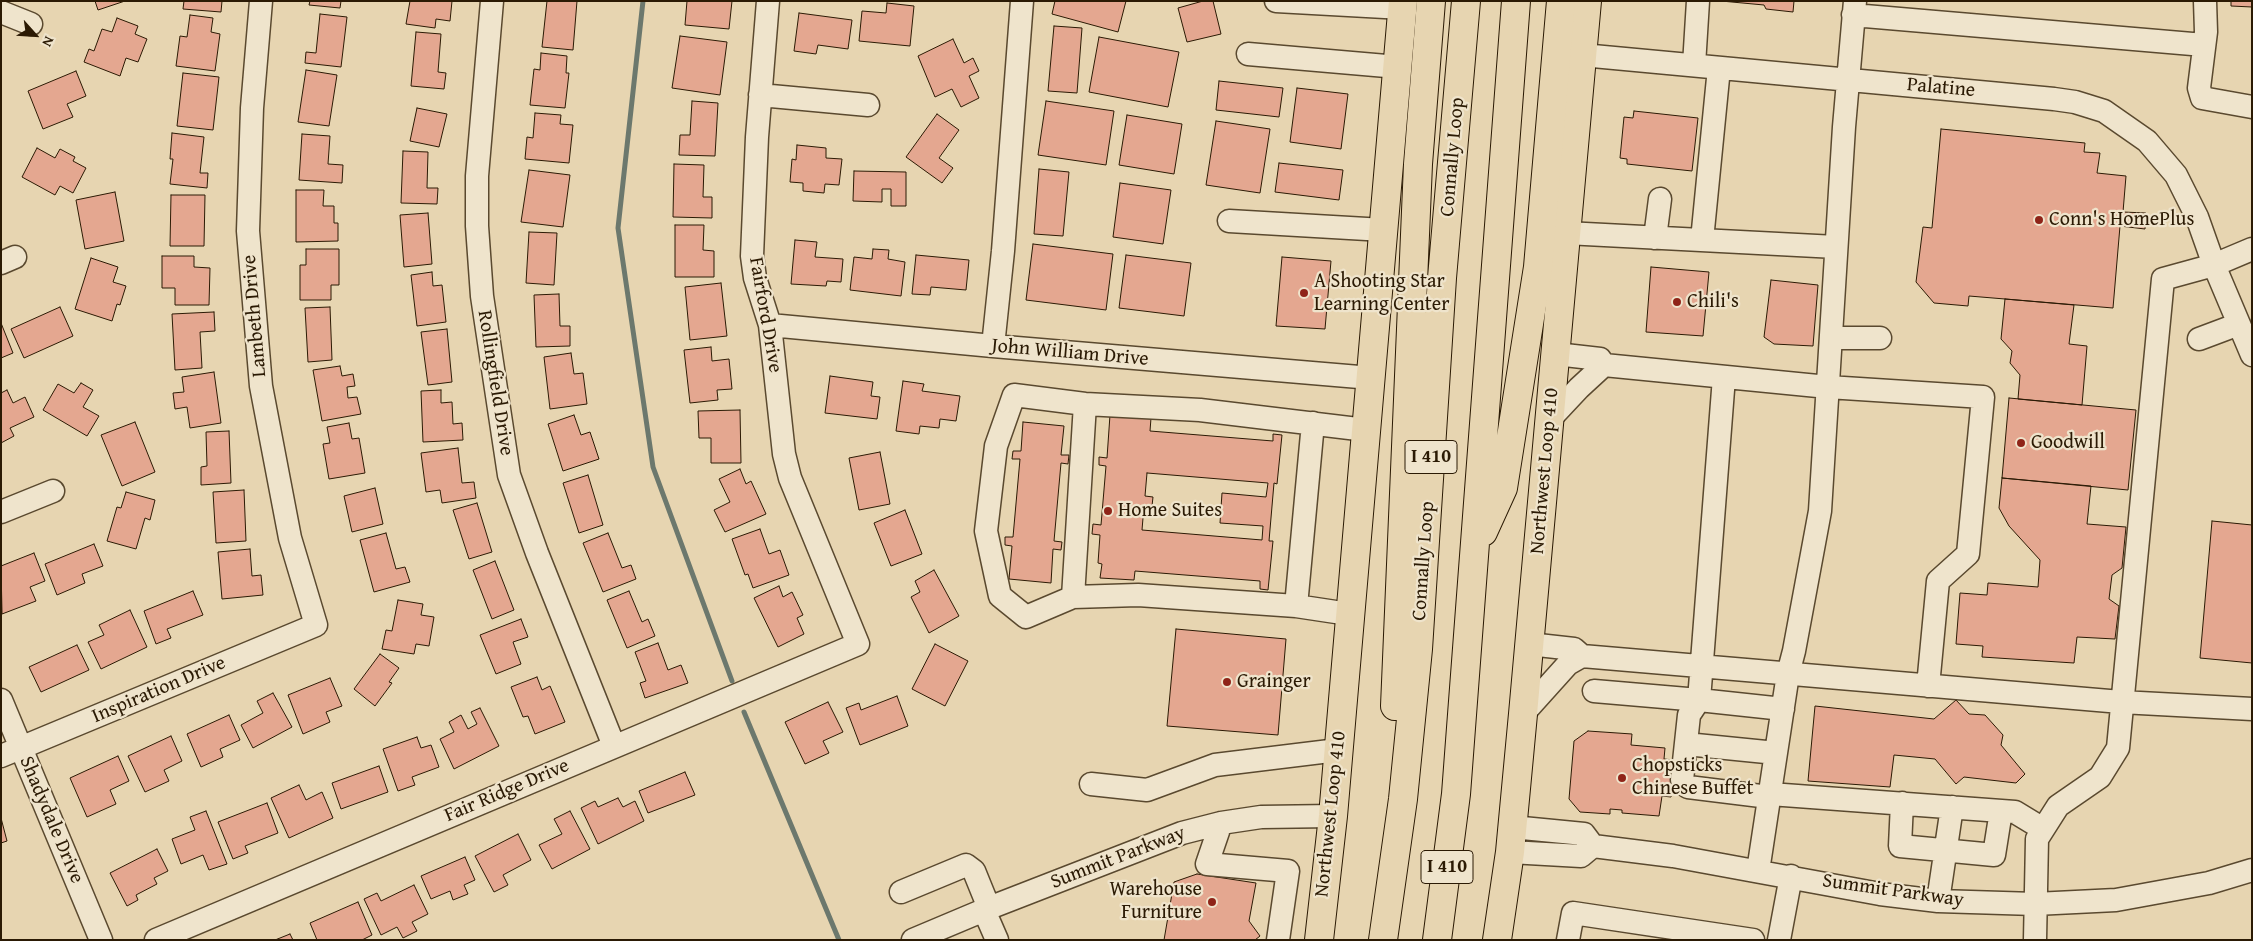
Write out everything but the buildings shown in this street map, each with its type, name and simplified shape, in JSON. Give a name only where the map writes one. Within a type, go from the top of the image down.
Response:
[{"type":"main road","points":[[1387,912],[1418,164],[1431,1]]},
{"type":"main road","name":"Connally Loop","points":[[1383,940],[1403,799],[1418,649],[1442,288],[1466,1]]},
{"type":"main road","name":"I 410","points":[[1437,940],[1456,794],[1516,1]]},
{"type":"main road","points":[[1475,549],[1503,488],[1535,287],[1561,1]]},
{"type":"main road","name":"Northwest Loop 410","points":[[1497,940],[1511,840],[1523,714],[1586,1]]},
{"type":"main road","name":"Northwest Loop 410","points":[[1319,940],[1333,816],[1403,4]]},
{"type":"street","name":"Lambeth Drive","points":[[261,1],[252,108],[248,231],[260,386],[290,538],[316,625]]},
{"type":"street","name":"Rollingfield Drive","points":[[492,1],[477,176],[477,226],[482,296],[508,475],[614,746]]},
{"type":"street","name":"Fairford Drive","points":[[768,1],[760,95],[752,256],[755,278],[770,325],[784,454],[790,478],[858,644]]},
{"type":"street","points":[[994,346],[1022,1]]},
{"type":"street","points":[[1276,1],[1403,4]]},
{"type":"street","points":[[1694,65],[1698,1]]},
{"type":"street","points":[[2205,1],[2204,45],[2199,88],[2202,98],[2252,107]]},
{"type":"street","points":[[1758,870],[1788,674],[1820,511],[1836,247],[1854,8],[2204,45]]},
{"type":"street","points":[[1,12],[31,24]]},
{"type":"street","points":[[1248,54],[1398,67]]},
{"type":"street","name":"Palatine","points":[[1582,55],[2054,99],[2075,102],[2104,111],[2147,141],[2176,175],[2197,217],[2214,265],[2252,354]]},
{"type":"street","points":[[1702,240],[1720,68]]},
{"type":"street","points":[[760,95],[868,106]]},
{"type":"street","points":[[1655,238],[1660,199]]},
{"type":"street","points":[[1229,221],[1384,230]]},
{"type":"street","points":[[1566,233],[1836,247]]},
{"type":"street","points":[[2035,940],[2034,904],[2037,839],[2058,806],[2100,777],[2118,748],[2163,279],[2214,265],[2252,249]]},
{"type":"street","points":[[2199,339],[2239,324]]},
{"type":"street","name":"John William Drive","points":[[770,325],[1371,378]]},
{"type":"street","points":[[1831,338],[1880,338]]},
{"type":"street","points":[[1556,354],[1600,359],[1604,366]]},
{"type":"street","points":[[1549,420],[1579,388],[1604,366],[1828,387],[1983,397],[1968,554],[1938,581],[1928,686]]},
{"type":"street","points":[[1724,377],[1699,700],[1689,715],[1682,780],[1688,786],[1770,796],[2001,810],[2015,812],[2043,829]]},
{"type":"street","points":[[1349,614],[1296,606],[1138,594],[1073,597],[1026,617],[1000,596],[986,532],[996,446],[1014,395],[1085,404],[1200,410],[1366,430]]},
{"type":"street","points":[[1073,597],[1085,404]]},
{"type":"street","points":[[1296,606],[1313,423]]},
{"type":"street","points":[[1,512],[53,491]]},
{"type":"street","name":"Inspiration Drive","points":[[11,752],[316,625]]},
{"type":"street","name":"Fair Ridge Drive","points":[[156,940],[858,644]]},
{"type":"street","points":[[1529,644],[1574,649],[1582,656]]},
{"type":"street","points":[[1523,714],[1568,664],[1582,656],[2121,702],[2252,708]]},
{"type":"street","points":[[1594,690],[1783,708]]},
{"type":"street","name":"Shadydale Drive","points":[[1,700],[11,752],[101,940]]},
{"type":"street","points":[[1686,744],[1776,753]]},
{"type":"street","points":[[1091,784],[1147,790],[1215,764],[1338,750]]},
{"type":"street","points":[[1902,803],[1900,846],[1994,855],[2001,810]]},
{"type":"street","points":[[1938,901],[1952,806]]},
{"type":"street","name":"Summit Parkway","points":[[913,940],[1144,846],[1182,833],[1221,823],[1261,818],[1333,816]]},
{"type":"street","points":[[1221,823],[1207,864],[1288,870],[1278,940]]},
{"type":"street","name":"Summit Parkway","points":[[1511,840],[1581,856],[1593,846],[1672,856],[1791,876],[1880,894],[1938,901],[2034,904],[2116,900],[2208,883],[2252,870]]},
{"type":"street","points":[[901,892],[966,864],[974,871],[996,940]]},
{"type":"street","points":[[1779,940],[1791,876]]},
{"type":"street","points":[[1568,940],[1573,913],[1753,940]]},
{"type":"waterway","points":[[643,1],[618,228],[653,467],[732,681]]},
{"type":"waterway","points":[[744,712],[839,940]]},
{"type":"place","name":"Conn's HomePlus","points":[[2039,220]]},
{"type":"place","name":"A Shooting Star Learning Center","points":[[1304,293]]},
{"type":"place","name":"Chili's","points":[[1677,302]]},
{"type":"place","name":"Goodwill","points":[[2021,443]]},
{"type":"place","name":"Home Suites","points":[[1108,511]]},
{"type":"place","name":"Grainger","points":[[1227,682]]},
{"type":"place","name":"Chopsticks Chinese Buffet","points":[[1622,778]]},
{"type":"place","name":"Warehouse Furniture","points":[[1212,902]]}]
